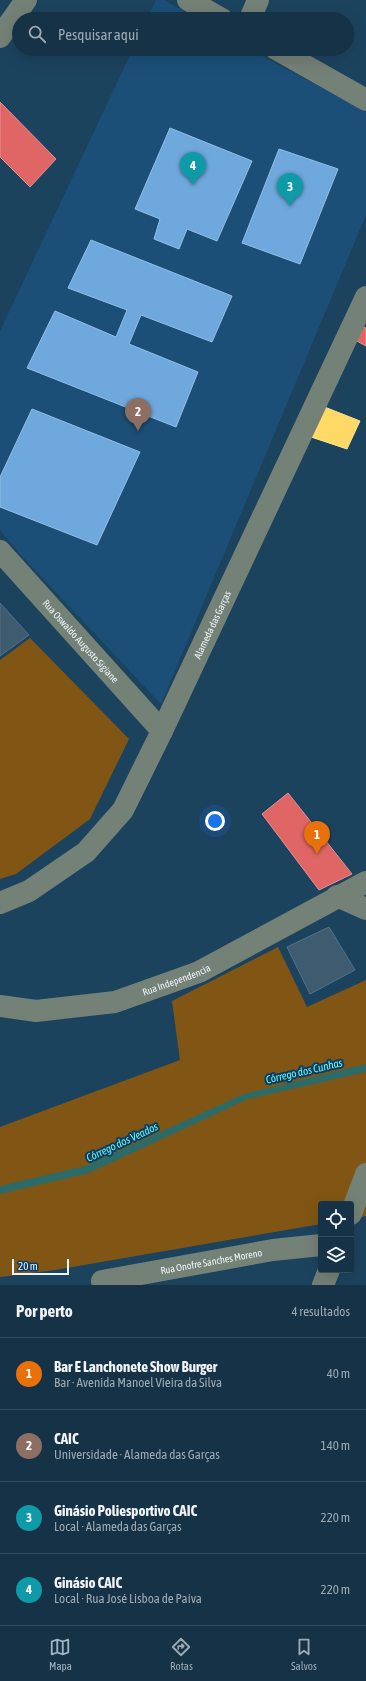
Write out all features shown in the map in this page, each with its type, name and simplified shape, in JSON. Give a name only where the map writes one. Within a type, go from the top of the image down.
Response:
[{"type":"street","points":[[17,12],[26,0]]},
{"type":"street","points":[[188,0],[209,12]]},
{"type":"street","points":[[253,12],[258,0]]},
{"type":"street","points":[[0,36],[12,19]]},
{"type":"street","points":[[288,56],[366,100]]},
{"type":"street","name":"Alameda das Garças","points":[[0,903],[29,891],[86,852],[123,810],[162,731],[366,297]]},
{"type":"street","name":"Rua Oswaldo Augusto Sigiane","points":[[0,551],[162,731]]},
{"type":"street","name":"Rua Independencia","points":[[0,1006],[36,1011],[115,1002],[199,972],[337,896],[366,882]]},
{"type":"street","points":[[337,896],[366,908]]},
{"type":"street","points":[[354,1206],[366,1174]]},
{"type":"street","name":"Rua Onofre Sanches Moreno","points":[[102,1281],[273,1250],[318,1245]]},
{"type":"street","points":[[323,1285],[328,1273]]},
{"type":"shaded area","points":[[156,0],[164,0],[185,12],[150,12]]},
{"type":"shaded area","points":[[130,56],[263,56],[366,112],[366,215],[161,704],[20,554],[0,530],[0,331]]},
{"type":"shaded area","points":[[30,638],[129,739],[90,819],[16,874],[0,879],[0,660]]},
{"type":"shaded area","points":[[278,947],[307,1007],[366,980],[366,1216],[354,1218],[354,1201],[318,1201],[318,1225],[55,1270],[0,1277],[0,1127],[180,1060],[172,1001]]},
{"type":"shaded area","points":[[366,1064],[366,1072],[248,1099],[89,1173],[0,1194],[0,1186],[85,1166],[244,1094]]},
{"type":"building: Moradias","points":[[322,406],[360,421],[347,449],[308,436]]},
{"type":"building: Comércio","points":[[0,102],[56,159],[30,187],[0,157]]},
{"type":"building: Comércio","points":[[361,326],[366,328],[366,346],[355,340]]},
{"type":"building: Comércio","points":[[288,793],[352,874],[319,890],[262,814]]},
{"type":"building: Escolas","points":[[170,128],[252,161],[217,241],[187,229],[179,249],[154,239],[160,219],[135,209]]},
{"type":"building: Escolas","points":[[279,149],[338,169],[300,264],[242,243]]},
{"type":"building: Escolas","points":[[91,240],[232,296],[212,342],[141,315],[129,344],[198,372],[176,427],[27,368],[55,311],[116,337],[127,310],[68,288]]},
{"type":"building: Escolas","points":[[32,409],[140,452],[97,545],[0,507],[0,477]]},
{"type":"building: Outros","points":[[0,603],[29,635],[0,656]]},
{"type":"building: Outros","points":[[329,927],[355,970],[310,994],[287,947]]},
{"type":"place","name":"Ginásio CAIC","points":[[193,185]]},
{"type":"place","name":"Ginásio Poliesportivo CAIC","points":[[290,206]]},
{"type":"place","name":"CAIC","points":[[138,431]]},
{"type":"place","name":"Bar E Lanchonete Show Burger","points":[[317,854]]},
{"type":"water label","name":"Córrego dos Cunhas","points":[[304,1071]]},
{"type":"water label","name":"Córrego dos Veados","points":[[122,1142]]}]
